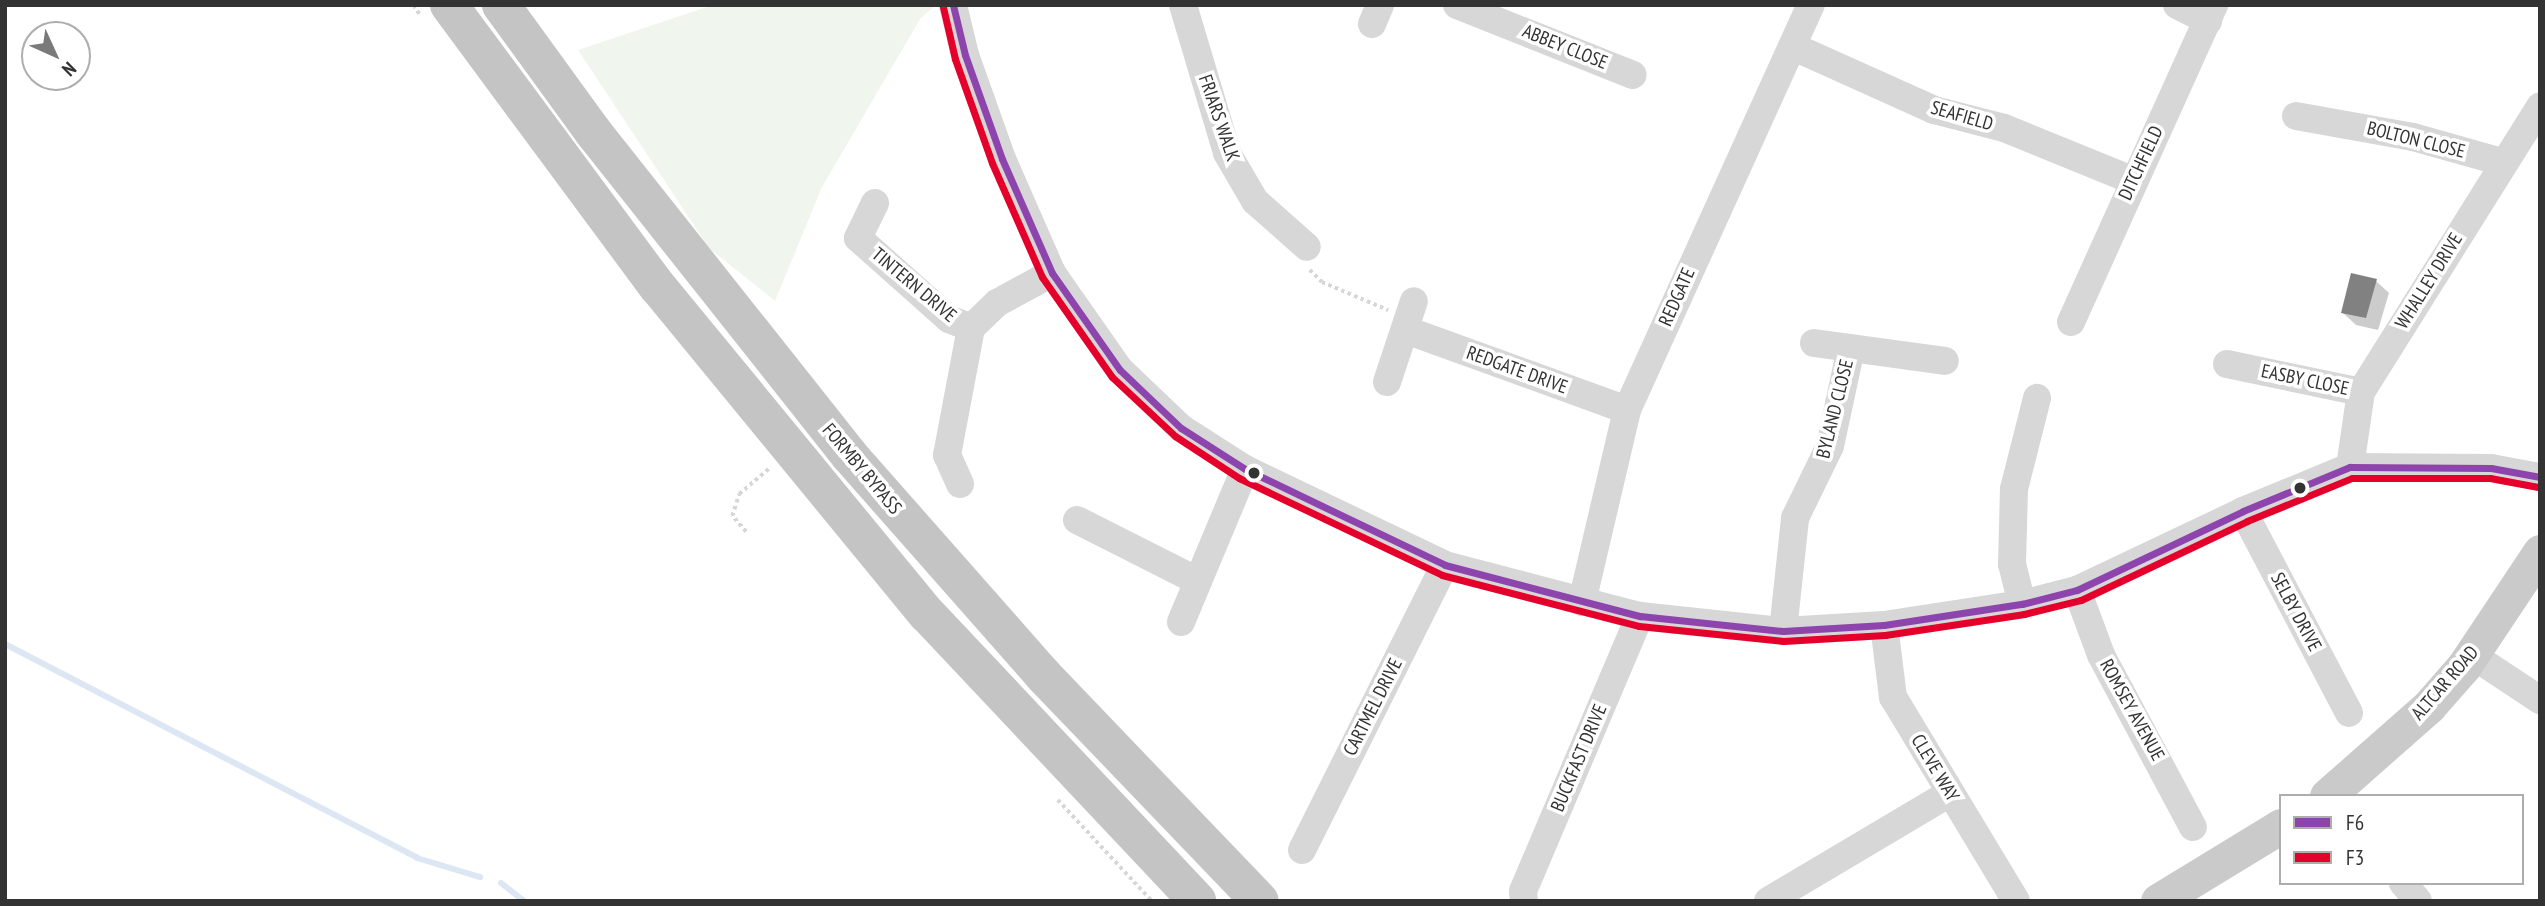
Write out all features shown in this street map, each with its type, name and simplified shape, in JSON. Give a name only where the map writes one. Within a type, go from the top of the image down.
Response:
[{"type":"highway","points":[[449,5],[658,287],[927,614],[1196,901]]},
{"type":"highway","name":"FORMBY BYPASS","points":[[501,5],[716,290],[877,486],[1052,685],[1259,900]]},
{"type":"main road","name":"ALTCAR ROAD","points":[[2329,794],[2429,706],[2472,654],[2540,552]]},
{"type":"main road","points":[[2158,901],[2279,827]]},
{"type":"street","points":[[953,5],[965,55],[1002,159],[1052,273],[1121,370],[1181,428],[1245,469],[1445,565],[1640,616],[1783,632],[1884,625],[2022,604],[2077,590],[2243,510],[2350,467],[2491,468],[2540,477]]},
{"type":"street","name":"FRIARS WALK","points":[[1183,5],[1227,153],[1255,201],[1307,247]]},
{"type":"street","name":"ABBEY CLOSE","points":[[1457,5],[1633,75]]},
{"type":"street","name":"REDGATE","points":[[1582,602],[1627,410],[1811,5]]},
{"type":"street","points":[[2177,5],[2211,13]]},
{"type":"street","name":"DITCHFIELD","points":[[2070,322],[2132,180],[2211,13]]},
{"type":"street","name":"SEAFIELD","points":[[1794,47],[1934,110],[2004,128],[2132,180]]},
{"type":"street","name":"WHALLEY DRIVE","points":[[2350,467],[2361,392],[2502,162],[2540,107]]},
{"type":"street","name":"BOLTON CLOSE","points":[[2297,117],[2334,108],[2502,162]]},
{"type":"street","name":"TINTERN DRIVE","points":[[875,203],[858,238],[949,319],[971,328]]},
{"type":"street","name":"TINTERN DRIVE","points":[[960,484],[947,455],[971,328],[997,303],[1052,273]]},
{"type":"street","points":[[1387,382],[1410,316]]},
{"type":"street","name":"REDGATE DRIVE","points":[[1410,316],[1627,410]]},
{"type":"street","name":"BYLAND CLOSE","points":[[1814,342],[1945,361]]},
{"type":"street","name":"BYLAND CLOSE","points":[[1783,632],[1795,518],[1830,446],[1851,348]]},
{"type":"street","name":"EASBY CLOSE","points":[[2243,359],[2361,392]]},
{"type":"street","points":[[2022,604],[2012,564],[2014,489],[2036,398]]},
{"type":"street","points":[[1181,622],[1196,580],[1245,469]]},
{"type":"street","name":"SELBY DRIVE","points":[[2243,510],[2349,713]]},
{"type":"street","points":[[1077,520],[1196,580]]},
{"type":"street","name":"CARTMEL DRIVE","points":[[1301,850],[1445,565]]},
{"type":"street","name":"ROMSEY AVENUE","points":[[2077,590],[2101,655],[2193,827]]},
{"type":"street","name":"BUCKFAST DRIVE","points":[[1524,901],[1522,891],[1640,616]]},
{"type":"street","name":"CLEVE WAY","points":[[1884,625],[1893,697],[2016,901]]},
{"type":"street","points":[[2472,654],[2540,700]]},
{"type":"street","points":[[1768,901],[1950,793]]},
{"type":"street","points":[[2405,885],[2418,901]]},
{"type":"path","points":[[1307,247],[1320,254],[1309,272],[1322,282],[1410,316]]},
{"type":"path","points":[[746,532],[732,516],[739,494],[790,449]]},
{"type":"shaded area","points":[[713,5],[936,5],[920,19],[822,187],[775,301],[709,248],[578,50]]},
{"type":"building","points":[[2351,273],[2377,279],[2366,318],[2341,313]]},
{"type":"waterway","points":[[5,644],[417,858],[480,877]]},
{"type":"waterway","points":[[501,883],[524,901]]},
{"type":"transit line","name":"F6","points":[[953,5],[965,55],[1002,159],[1052,273],[1120,370],[1181,428],[1245,469],[1445,565],[1640,616],[1783,631],[1884,625],[2022,604],[2077,590],[2243,511],[2350,467],[2491,468],[2540,477]]},
{"type":"transit line","name":"F3","points":[[943,7],[955,59],[992,163],[1042,277],[1112,377],[1175,436],[1239,478],[1442,575],[1639,626],[1783,641],[1885,635],[2024,614],[2081,600],[2247,521],[2352,478],[2490,478],[2538,487]]}]
